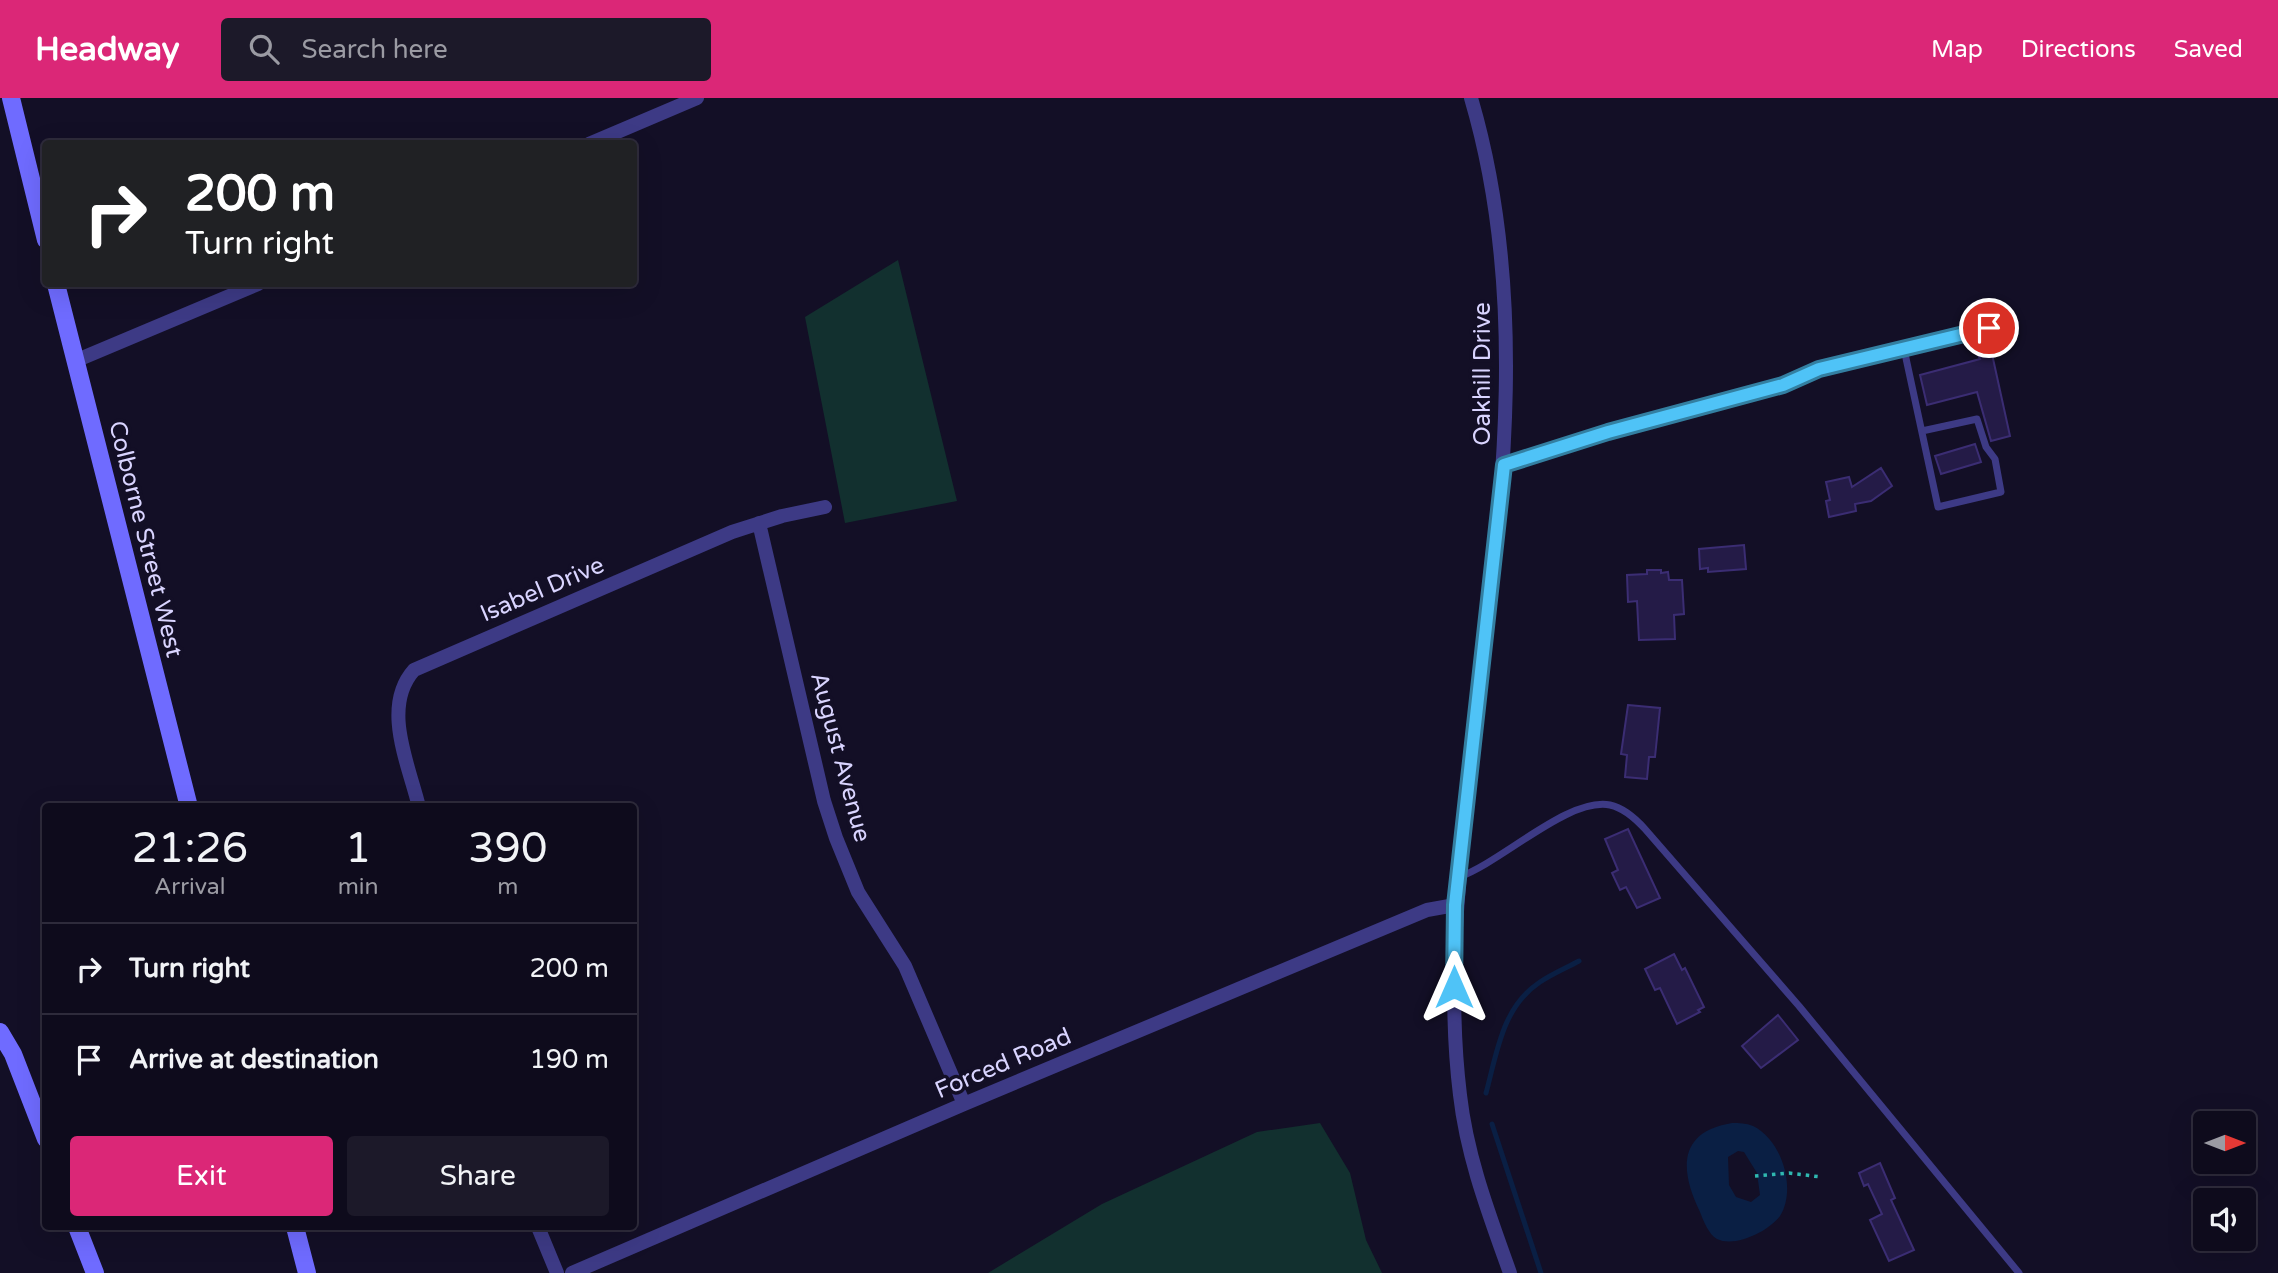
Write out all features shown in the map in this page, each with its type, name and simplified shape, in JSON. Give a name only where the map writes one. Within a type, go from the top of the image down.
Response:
[{"type":"main road","points":[[10,98],[42,224]]},
{"type":"main road","name":"Colborne Street West","points":[[57,287],[188,803]]},
{"type":"main road","points":[[0,1032],[13,1054],[42,1129]]},
{"type":"main road","points":[[78,1230],[95,1273]]},
{"type":"main road","points":[[296,1230],[307,1273]]},
{"type":"street","points":[[598,140],[696,98]]},
{"type":"street","name":"Oakhill Drive","points":[[1471,98],[1488,162],[1502,250],[1507,355],[1504,465],[1455,905],[1455,1026],[1462,1111],[1475,1174],[1510,1273]]},
{"type":"street","points":[[75,361],[251,287]]},
{"type":"street","name":"Isabel Drive","points":[[418,803],[398,717],[398,698],[404,681],[414,670],[425,663],[759,523],[825,507]]},
{"type":"street","name":"August Avenue","points":[[759,523],[824,801],[836,838],[858,891],[913,981],[964,1104]]},
{"type":"street","name":"Forced Road","points":[[572,1273],[964,1104],[1427,910],[1455,905]]},
{"type":"street","points":[[539,1230],[557,1273]]},
{"type":"lane","points":[[1504,465],[1608,432],[1783,385],[1819,369],[1989,328]]},
{"type":"lane","points":[[1904,349],[1938,507],[2001,492],[1995,459],[1986,447],[1977,419],[1922,431]]},
{"type":"lane","points":[[1459,877],[1487,865],[1571,812],[1606,804],[1627,813],[1653,837],[1799,1006],[2019,1273]]},
{"type":"path","points":[[1755,1176],[1789,1173],[1821,1177]]},
{"type":"green space","points":[[898,260],[957,501],[845,523],[805,317]]},
{"type":"green space","points":[[1320,1123],[1350,1173],[1366,1240],[1382,1273],[988,1273],[1102,1204],[1257,1132]]},
{"type":"water","points":[[1732,1123],[1753,1126],[1772,1142],[1784,1166],[1787,1193],[1780,1216],[1768,1227],[1742,1240],[1724,1241],[1711,1234],[1693,1197],[1689,1182],[1687,1168],[1692,1144],[1714,1128]],"holes":[[[1738,1151],[1744,1152],[1757,1173],[1760,1195],[1751,1202],[1736,1197],[1729,1185],[1728,1157]]]},
{"type":"building","points":[[1992,354],[2010,436],[1991,441],[1977,392],[1927,405],[1920,375]]},
{"type":"building","points":[[1975,444],[1981,462],[1941,474],[1935,456]]},
{"type":"building","points":[[1881,468],[1892,486],[1871,501],[1855,504],[1856,511],[1829,517],[1826,501],[1830,500],[1826,482],[1849,477],[1852,487]]},
{"type":"building","points":[[1744,545],[1746,569],[1708,572],[1708,568],[1700,569],[1699,549]]},
{"type":"building","points":[[1647,570],[1668,572],[1669,580],[1682,580],[1684,614],[1674,615],[1675,639],[1639,640],[1637,601],[1628,602],[1627,575],[1647,574]]},
{"type":"building","points":[[1628,705],[1660,708],[1655,757],[1649,757],[1647,779],[1625,777],[1627,755],[1621,754]]},
{"type":"building","points":[[1628,829],[1660,898],[1637,908],[1626,887],[1620,890],[1612,873],[1618,870],[1605,839]]},
{"type":"building","points":[[1674,954],[1682,970],[1685,968],[1704,1007],[1677,1024],[1660,988],[1655,990],[1645,969]]},
{"type":"building","points":[[1778,1015],[1798,1040],[1761,1068],[1742,1046]]},
{"type":"building","points":[[1880,1163],[1895,1198],[1891,1200],[1914,1250],[1889,1261],[1870,1220],[1882,1214],[1868,1184],[1864,1186],[1859,1173]]},
{"type":"waterway","points":[[1486,1093],[1503,1032],[1517,1004],[1540,982],[1579,961]]},
{"type":"waterway","points":[[1492,1124],[1541,1273]]},
{"type":"route","points":[[1454,987],[1455,905],[1504,465],[1608,432],[1783,385],[1819,369],[1989,328]]}]
